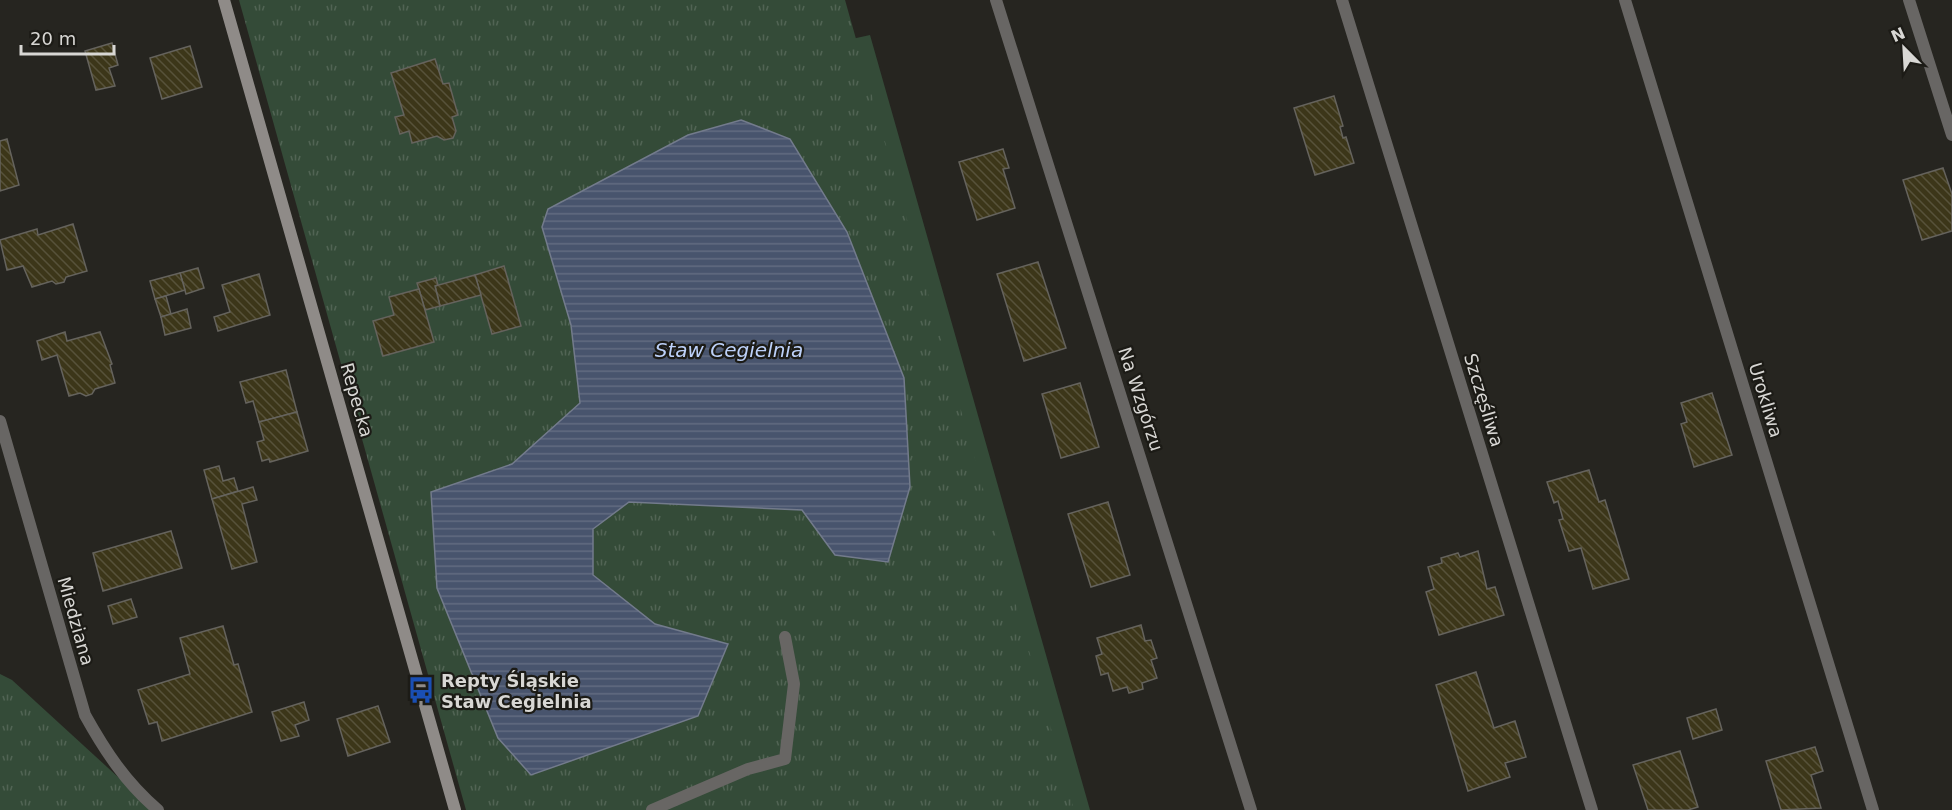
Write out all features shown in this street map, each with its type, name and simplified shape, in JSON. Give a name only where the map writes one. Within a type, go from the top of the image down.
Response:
[{"type":"street","name":"Repecka","points":[[224,0],[455,810]]},
{"type":"street","name":"Na Wzgórzu","points":[[996,0],[1251,810]]},
{"type":"street","name":"Szczęśliwa","points":[[1342,0],[1592,810]]},
{"type":"street","name":"Urokliwa","points":[[1625,0],[1873,810]]},
{"type":"street","points":[[1909,0],[1952,135]]},
{"type":"street","name":"Miedziana","points":[[0,421],[85,715],[108,756],[136,792],[158,810]]},
{"type":"street","points":[[652,810],[748,770],[785,759],[794,684],[785,637]]},
{"type":"green space","points":[[239,0],[845,0],[1074,810],[466,810]]},
{"type":"green space","points":[[490,0],[797,51],[870,35],[1090,810],[986,810]]},
{"type":"green space","points":[[0,674],[12,680],[154,810],[0,810]]},
{"type":"water","name":"Staw Cegielnia","points":[[741,120],[790,139],[847,232],[904,378],[910,487],[888,562],[835,555],[802,510],[629,502],[593,529],[593,575],[655,624],[728,644],[698,716],[531,775],[498,738],[437,588],[431,492],[512,464],[580,403],[571,325],[542,227],[548,209],[688,135]]},
{"type":"building","points":[[112,43],[118,65],[109,68],[115,86],[96,90],[85,51]]},
{"type":"building","points":[[190,46],[202,87],[162,99],[150,58]]},
{"type":"building","points":[[435,59],[443,84],[449,83],[458,115],[452,117],[456,131],[453,138],[444,140],[437,136],[412,143],[409,131],[400,134],[395,117],[404,115],[391,73]]},
{"type":"building","points":[[1334,96],[1343,126],[1340,127],[1343,138],[1346,137],[1354,163],[1315,175],[1294,108]]},
{"type":"building","points":[[7,139],[19,185],[0,191],[0,141]]},
{"type":"building","points":[[1003,149],[1009,168],[1003,169],[1015,208],[977,220],[959,162]]},
{"type":"building","points":[[1943,168],[1952,194],[1952,231],[1922,240],[1903,180]]},
{"type":"building","points":[[73,224],[87,271],[66,277],[64,282],[56,284],[52,281],[32,287],[23,266],[7,270],[0,240],[37,229],[38,235]]},
{"type":"building","points":[[1038,262],[1066,348],[1024,361],[997,274]]},
{"type":"building","points":[[504,266],[521,326],[492,334],[475,275]]},
{"type":"building","points":[[198,268],[204,288],[186,294],[180,273]]},
{"type":"building","points":[[180,273],[185,290],[155,299],[150,281]]},
{"type":"building","points":[[259,274],[270,315],[218,331],[214,317],[230,312],[222,285]]},
{"type":"building","points":[[475,275],[481,295],[440,306],[435,286]]},
{"type":"building","points":[[436,278],[438,285],[435,286],[440,306],[425,310],[417,283]]},
{"type":"building","points":[[419,289],[434,342],[383,356],[373,321],[394,315],[389,297]]},
{"type":"building","points":[[166,296],[171,314],[161,317],[155,299]]},
{"type":"building","points":[[187,309],[191,328],[165,335],[161,317]]},
{"type":"building","points":[[65,332],[67,341],[100,332],[112,364],[110,365],[115,383],[95,389],[92,394],[86,396],[80,393],[69,396],[57,355],[42,360],[37,341]]},
{"type":"building","points":[[286,370],[297,412],[259,422],[253,401],[246,403],[240,382]]},
{"type":"building","points":[[1080,383],[1099,447],[1061,458],[1042,394]]},
{"type":"building","points":[[1712,393],[1732,455],[1694,467],[1681,424],[1687,422],[1681,403]]},
{"type":"building","points":[[297,412],[308,451],[270,462],[269,459],[262,461],[257,442],[264,440],[259,422]]},
{"type":"building","points":[[219,466],[223,481],[234,478],[238,491],[212,499],[204,470]]},
{"type":"building","points":[[1589,470],[1599,502],[1605,500],[1629,579],[1593,589],[1581,548],[1569,551],[1559,520],[1563,519],[1558,501],[1554,503],[1547,482]]},
{"type":"building","points":[[253,487],[257,500],[242,504],[257,562],[232,569],[212,499]]},
{"type":"building","points":[[1108,502],[1130,575],[1091,587],[1068,514]]},
{"type":"building","points":[[171,531],[182,568],[103,591],[93,553]]},
{"type":"building","points":[[1478,551],[1487,589],[1495,587],[1504,615],[1439,635],[1426,592],[1434,589],[1428,567],[1442,563],[1441,558],[1458,553],[1460,557]]},
{"type":"building","points":[[131,599],[137,617],[113,624],[108,606]]},
{"type":"building","points":[[1141,625],[1145,641],[1151,640],[1157,658],[1151,660],[1157,678],[1142,683],[1143,689],[1129,693],[1127,687],[1113,691],[1108,673],[1101,675],[1096,656],[1102,654],[1097,638]]},
{"type":"building","points":[[223,626],[234,665],[238,664],[252,712],[162,741],[157,722],[149,724],[138,690],[190,674],[180,638]]},
{"type":"building","points":[[1476,672],[1494,728],[1515,721],[1526,757],[1505,763],[1510,777],[1468,791],[1436,685]]},
{"type":"building","points":[[304,702],[309,720],[295,725],[299,736],[281,741],[272,712]]},
{"type":"building","points":[[378,706],[390,742],[348,756],[337,719]]},
{"type":"building","points":[[1716,709],[1722,730],[1693,739],[1687,718]]},
{"type":"building","points":[[1815,747],[1823,771],[1811,775],[1821,808],[1781,810],[1766,761]]},
{"type":"building","points":[[1680,751],[1698,807],[1688,810],[1648,810],[1633,765]]},
{"type":"place","name":"Repty Śląskie Staw Cegielnia","points":[[421,690]]}]
